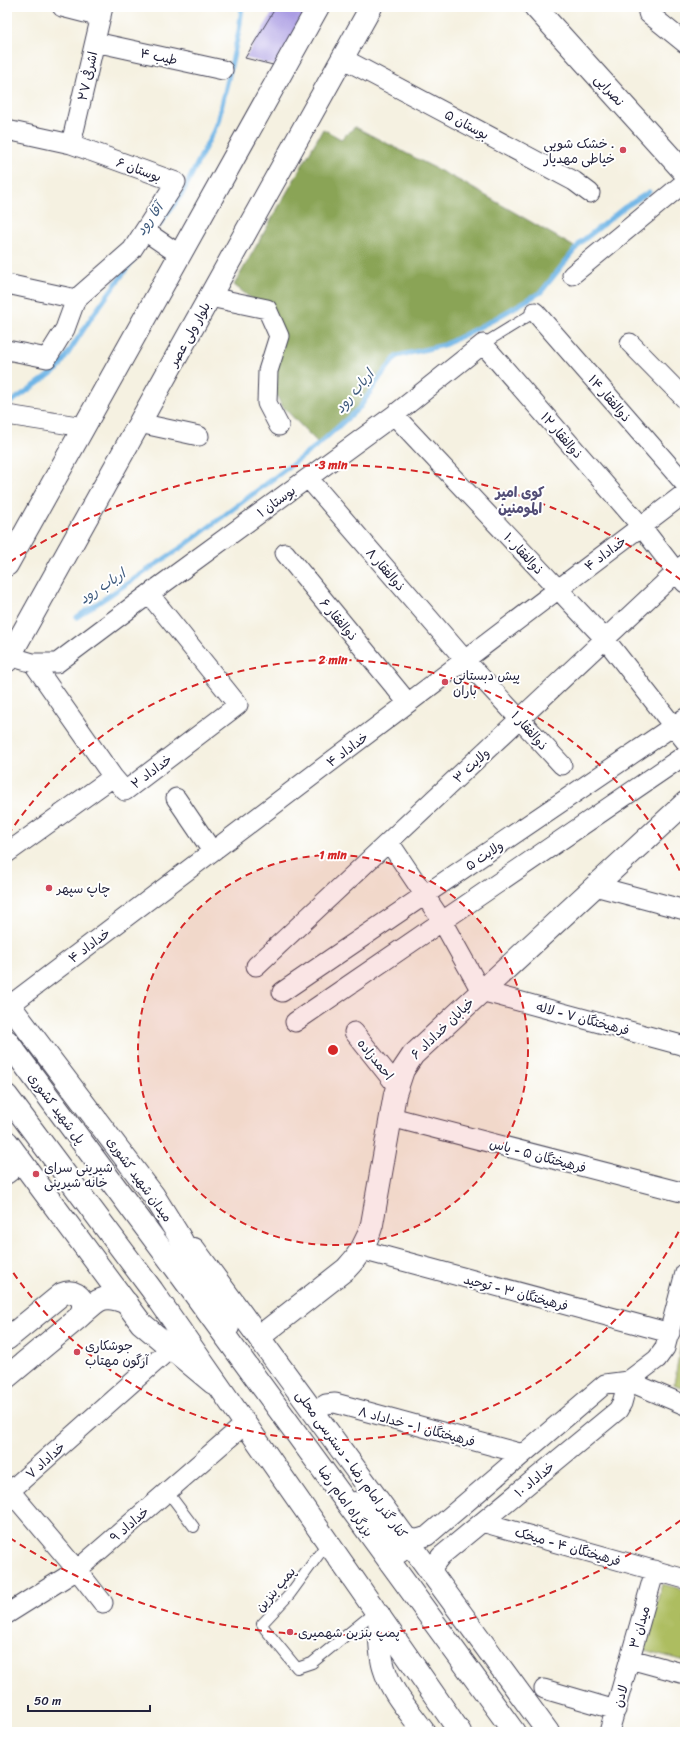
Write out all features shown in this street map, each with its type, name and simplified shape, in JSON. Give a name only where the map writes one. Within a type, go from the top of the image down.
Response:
[{"type":"main road","points":[[7,565],[318,7]]},
{"type":"main road","name":"بلوار ولی عصر","points":[[8,658],[371,7]]},
{"type":"main road","name":"نصرایی","points":[[535,7],[685,173]]},
{"type":"main road","points":[[546,7],[685,158]]},
{"type":"main road","name":"خیابان خداداد ۶","points":[[259,1337],[346,1269],[362,1250],[372,1224],[397,1086],[403,1070],[416,1051],[685,803]]},
{"type":"main road","name":"میدان شهید کشوری","points":[[8,1003],[154,1196],[179,1236],[251,1371]]},
{"type":"main road","name":"پل شهید کشوری","points":[[7,1041],[178,1270]]},
{"type":"main road","points":[[7,1096],[152,1290],[460,1732]]},
{"type":"main road","points":[[7,1142],[15,1168],[127,1303],[141,1323],[221,1390]]},
{"type":"main road","name":"کنار گذر امام رضا - دسترسی محلی","points":[[154,1196],[510,1678],[548,1732]]},
{"type":"main road","name":"بزرگراه امام رضا","points":[[178,1270],[514,1732]]},
{"type":"main road","points":[[7,1339],[66,1292],[76,1293],[83,1300],[83,1310],[78,1318]]},
{"type":"main road","points":[[7,1377],[104,1298],[109,1297],[127,1303]]},
{"type":"main road","points":[[326,1474],[389,1538],[474,1650],[510,1678]]},
{"type":"main road","points":[[377,1613],[384,1669],[393,1689],[424,1732]]},
{"type":"street","points":[[62,7],[102,12]]},
{"type":"street","name":"اشرفی ۲۷","points":[[71,144],[102,12]]},
{"type":"street","points":[[648,13],[685,43]]},
{"type":"street","name":"طیب ۴","points":[[95,42],[224,70]]},
{"type":"street","name":"بوستان ۵","points":[[342,58],[574,181],[590,193]]},
{"type":"street","points":[[7,130],[71,144]]},
{"type":"street","name":"بوستان ۶","points":[[71,144],[176,182],[150,234]]},
{"type":"street","points":[[572,275],[685,182]]},
{"type":"street","points":[[7,350],[47,358],[65,329],[76,299],[150,234],[180,255]]},
{"type":"street","points":[[7,284],[76,299]]},
{"type":"street","points":[[210,297],[267,309],[279,336],[268,371],[267,403],[279,426]]},
{"type":"street","name":"ذوالفقار ۱۴","points":[[535,312],[685,484]]},
{"type":"street","points":[[630,343],[685,399]]},
{"type":"street","name":"بوستان ۱","points":[[8,658],[33,663],[57,663],[394,415],[482,344]]},
{"type":"street","name":"ذوالفقار ۱۲","points":[[482,344],[682,573]]},
{"type":"street","name":"ذوالفقار ۱۰","points":[[394,415],[605,639],[681,729]]},
{"type":"street","points":[[15,416],[84,427]]},
{"type":"street","points":[[139,423],[199,436]]},
{"type":"street","name":"ذوالفقار ۸","points":[[308,478],[465,660]]},
{"type":"street","name":"خداداد ۴","points":[[8,1003],[212,851],[685,493]]},
{"type":"street","name":"ذوالفقار ۶","points":[[285,553],[408,703]]},
{"type":"street","name":"ولایت ۳","points":[[256,966],[605,639],[682,573]]},
{"type":"street","name":"خداداد ۲","points":[[7,853],[113,777],[125,791],[238,705],[149,594]]},
{"type":"street","name":"ذوالفقار ۱","points":[[465,660],[562,765]]},
{"type":"street","points":[[33,663],[113,777]]},
{"type":"street","name":"ولایت ۵","points":[[282,992],[425,895],[681,729]]},
{"type":"street","points":[[295,1022],[685,755]]},
{"type":"street","points":[[176,798],[212,851]]},
{"type":"street","points":[[388,842],[442,921],[481,991]]},
{"type":"street","points":[[595,886],[685,910]]},
{"type":"street","name":"فرهیختگان ۷ - لاله","points":[[481,991],[685,1046]]},
{"type":"street","name":"احمدزاده","points":[[354,1032],[397,1086]]},
{"type":"street","name":"فرهیختگان ۵ - یاس","points":[[391,1117],[685,1193]]},
{"type":"street","name":"فرهیختگان ۳ - توحید","points":[[362,1250],[670,1334]]},
{"type":"street","points":[[685,1273],[670,1334],[662,1354],[628,1381],[685,1405]]},
{"type":"street","name":"خداداد ۷","points":[[103,1603],[10,1491],[171,1348]]},
{"type":"street","name":"خداداد ۱۰","points":[[406,1538],[418,1539],[427,1536],[605,1384],[628,1381],[622,1403],[618,1410],[437,1560],[434,1565],[433,1574]]},
{"type":"street","name":"فرهیختگان ۱ - خداداد ۸","points":[[314,1412],[323,1405],[335,1403],[523,1454]]},
{"type":"street","name":"خداداد ۹","points":[[7,1614],[77,1570],[245,1424]]},
{"type":"street","name":"فرهیختگان ۴ - میخک","points":[[482,1522],[655,1570]]},
{"type":"street","points":[[655,1570],[685,1579]]},
{"type":"street","name":"میدان ۳","points":[[655,1570],[630,1659],[685,1674]]},
{"type":"street","name":"لادن","points":[[609,1732],[630,1659]]},
{"type":"street","points":[[544,1689],[616,1710]]},
{"type":"lane","name":"بوستان ۱","points":[[482,344],[535,312]]},
{"type":"lane","points":[[167,1491],[194,1527]]},
{"type":"lane","name":"پمپ بنزین","points":[[328,1542],[290,1594],[262,1624],[265,1629],[297,1668],[312,1663],[377,1613]]},
{"type":"green space","points":[[355,127],[462,182],[576,248],[541,292],[444,345],[397,356],[380,377],[358,409],[319,444],[281,405],[268,376],[279,335],[267,311],[234,285],[323,129],[341,139]]},
{"type":"green space","points":[[681,1342],[685,1343],[685,1389],[674,1384]]},
{"type":"green space","points":[[662,1584],[685,1590],[685,1661],[644,1650]]},
{"type":"building","points":[[276,7],[313,7],[277,66],[245,58]]},
{"type":"waterway","name":"آقا رود","points":[[159,225],[183,192],[218,122],[239,31],[242,7]]},
{"type":"waterway","name":"ارباب رود","points":[[77,617],[185,545],[319,444],[360,407],[380,377],[397,356],[444,345],[489,322],[541,292],[581,242],[625,207],[649,192]]},
{"type":"waterway","name":"آقا رود","points":[[7,405],[58,369],[91,318],[133,260]]},
{"type":"place","name":"خشک شویی . خیاطی مهدیار","points":[[623,150]]},
{"type":"place","name":"پیش دبستانی باران","points":[[445,682]]},
{"type":"place","name":"چاپ سپهر","points":[[49,888]]},
{"type":"place","name":"شیرینی سرای خانه شیرینی","points":[[36,1174]]},
{"type":"place","name":"جوشکاری آرگون مهتاب","points":[[77,1352]]},
{"type":"place","name":"پمپ بنزین شهمیری","points":[[290,1632]]},
{"type":"district","name":"کوی امیر المومنین","points":[[520,500]]}]
